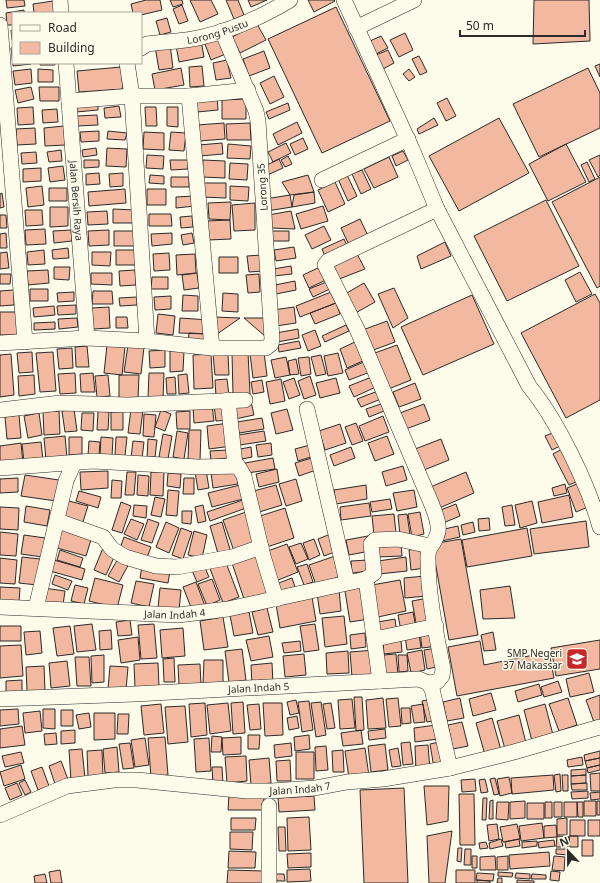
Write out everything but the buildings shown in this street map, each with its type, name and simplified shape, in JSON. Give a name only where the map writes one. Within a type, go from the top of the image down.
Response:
[{"type":"street","points":[[60,0],[61,12]]},
{"type":"street","name":"Lorong Pustu","points":[[142,47],[147,44],[201,38],[255,18],[290,0]]},
{"type":"street","points":[[344,0],[408,139],[437,209],[529,386],[542,401],[575,463],[595,508],[600,527]]},
{"type":"street","points":[[356,28],[414,0]]},
{"type":"street","points":[[0,25],[25,342]]},
{"type":"street","name":"Lorong 35","points":[[212,348],[266,348],[271,344],[272,339],[258,121],[248,90],[222,31]]},
{"type":"street","name":"Jalan Bersih Raya","points":[[66,64],[87,338]]},
{"type":"street","points":[[127,64],[132,96],[148,341]]},
{"type":"street","points":[[69,101],[132,96],[189,96],[248,90]]},
{"type":"street","points":[[0,343],[87,338],[148,341],[212,348],[189,96]]},
{"type":"street","points":[[322,180],[408,139]]},
{"type":"street","points":[[428,683],[436,682],[442,676],[443,669],[428,572],[428,552],[430,546],[438,535],[438,527],[432,506],[356,330],[325,265],[328,260],[437,209]]},
{"type":"street","points":[[228,400],[235,465]]},
{"type":"street","points":[[0,410],[60,403],[128,405],[245,400]]},
{"type":"street","points":[[307,409],[347,582]]},
{"type":"street","points":[[0,468],[74,463],[121,462],[198,467],[235,465],[241,470],[244,476],[261,548],[276,599]]},
{"type":"street","points":[[36,608],[58,521],[66,481],[74,463]]},
{"type":"street","points":[[58,521],[103,537],[112,548],[125,557],[156,566],[176,567],[232,557],[261,548]]},
{"type":"street","points":[[380,681],[366,579],[374,573],[371,544],[375,540],[398,539],[414,541],[430,546]]},
{"type":"street","name":"Jalan Indah 4","points":[[0,607],[178,615],[220,610],[366,579]]},
{"type":"street","points":[[375,639],[436,626]]},
{"type":"street","name":"Jalan Indah 5","points":[[0,699],[135,694],[419,679],[428,683]]},
{"type":"street","points":[[428,683],[432,688],[450,768]]},
{"type":"street","name":"Jalan Indah 7","points":[[1,811],[67,786],[85,783],[137,780],[240,790],[271,791],[315,788],[450,768],[514,752],[600,727]]},
{"type":"street","points":[[269,806],[269,883]]},
{"type":"place","name":"SMP Negeri 37 Makassar","points":[[577,659]]}]
